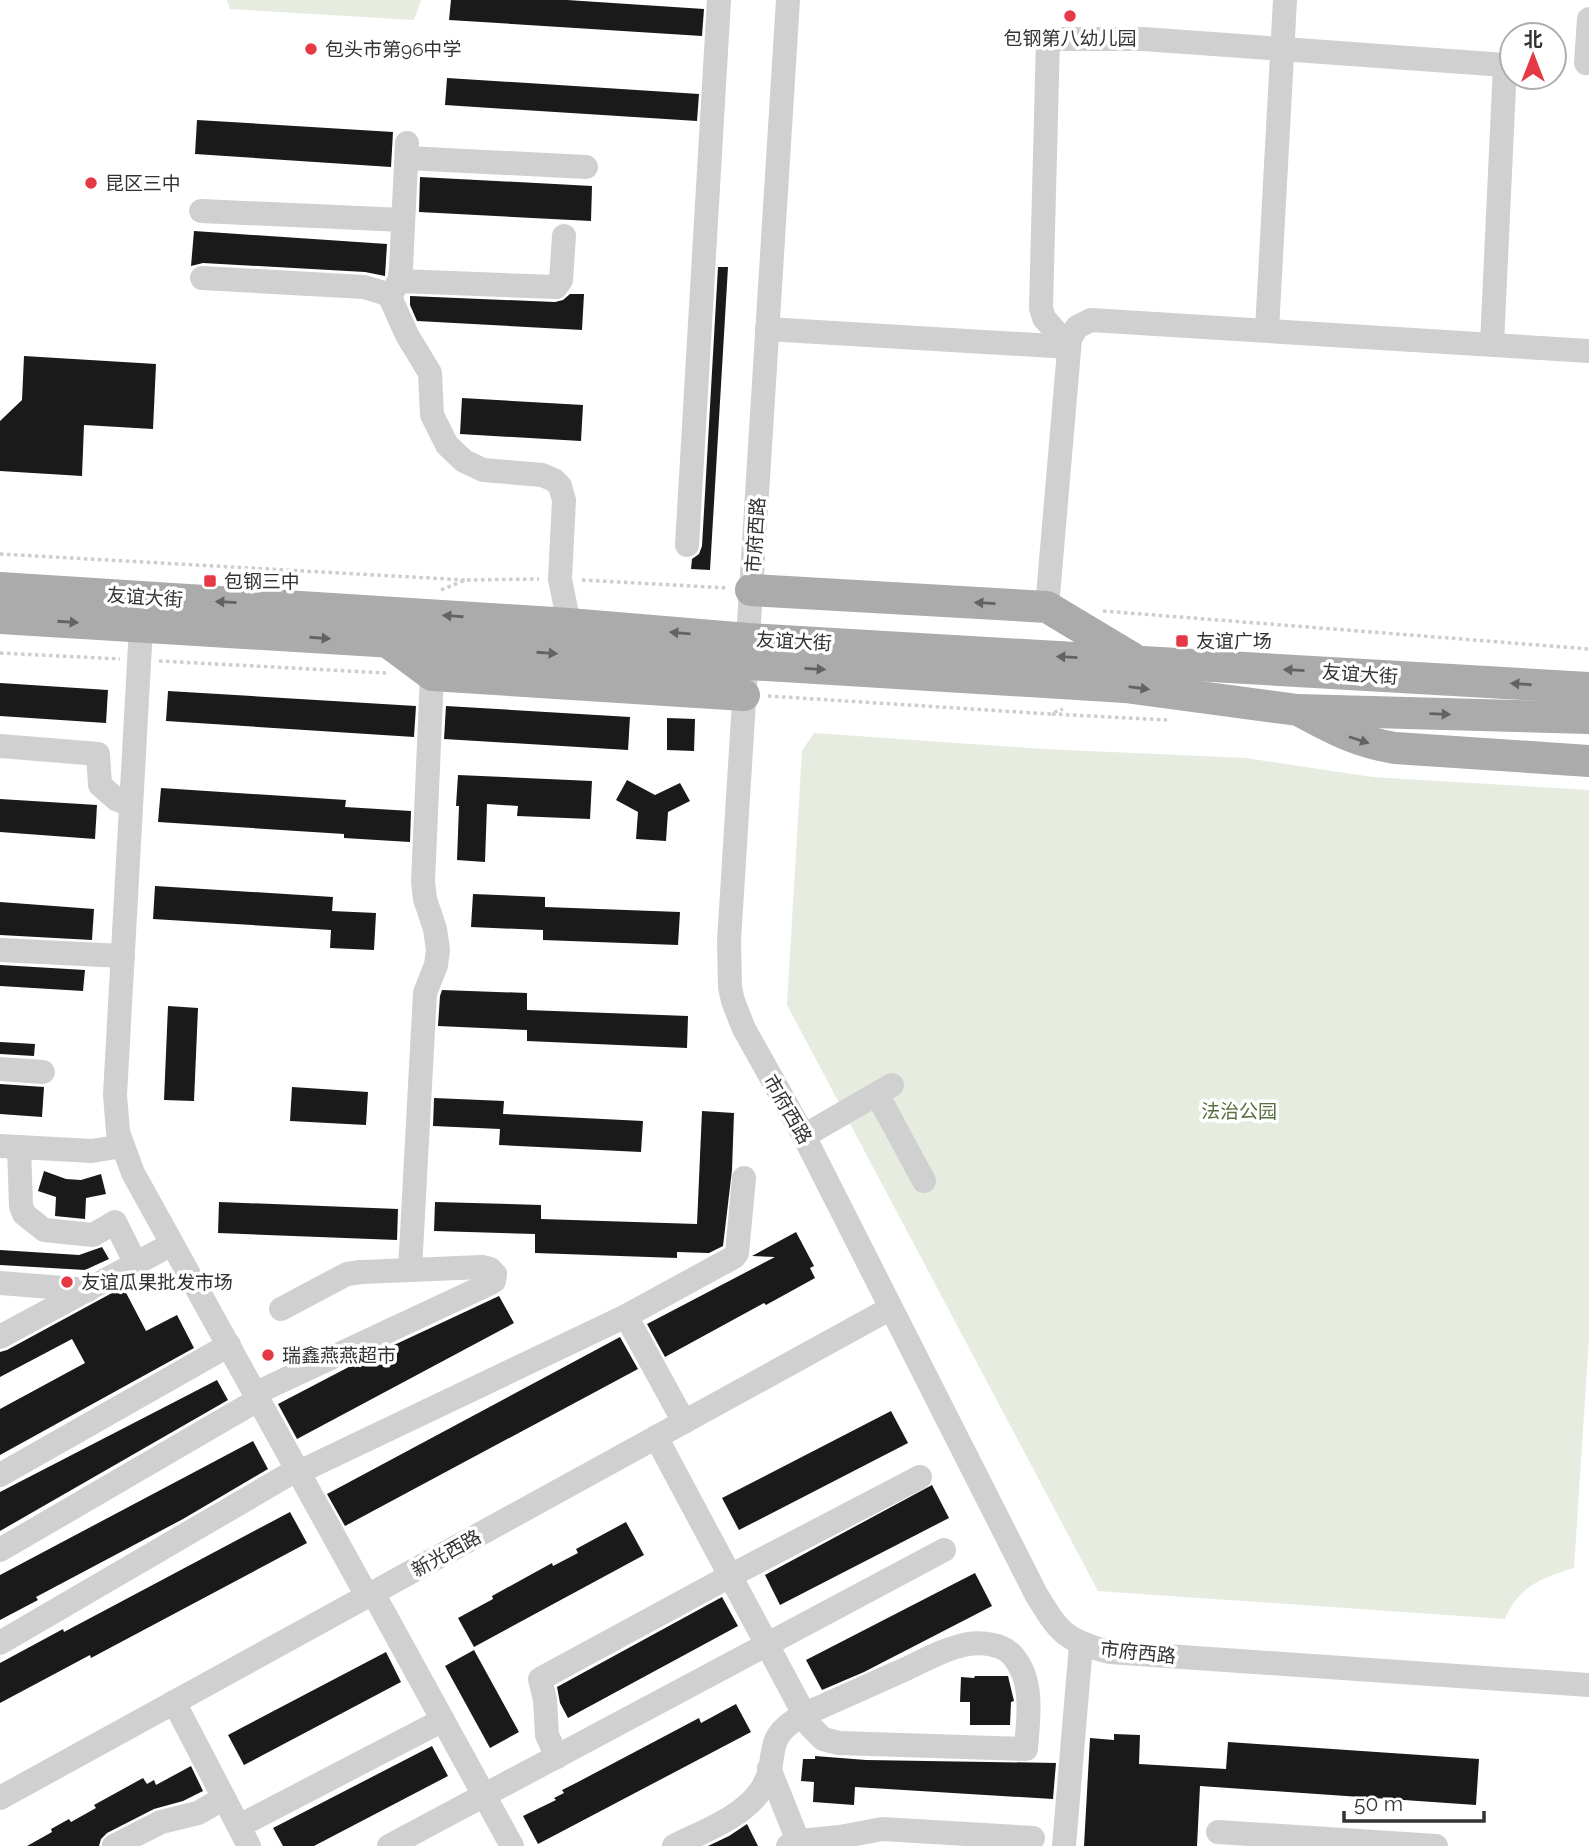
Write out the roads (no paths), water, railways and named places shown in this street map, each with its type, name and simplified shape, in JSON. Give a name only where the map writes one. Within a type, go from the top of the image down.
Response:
[{"type":"main road","name":"友谊大街","points":[[0,588],[569,624],[746,666],[1137,661],[1589,688]]},
{"type":"main road","points":[[751,590],[1047,607],[1137,661]]},
{"type":"main road","name":"友谊大街","points":[[0,618],[141,627],[390,658],[746,666],[1125,687],[1298,710],[1589,718]]},
{"type":"main road","points":[[390,658],[432,675],[746,666]]},
{"type":"main road","points":[[1298,710],[1345,736],[1370,744],[1589,761]]},
{"type":"street","points":[[687,545],[719,0]]},
{"type":"street","name":"市府西路","points":[[788,0],[729,941],[730,987],[738,1016],[753,1048],[804,1136],[1036,1594],[1056,1628],[1081,1645],[1109,1652],[1589,1685]]},
{"type":"street","points":[[1267,330],[1285,0]]},
{"type":"street","points":[[1587,63],[1589,19]]},
{"type":"street","points":[[1069,347],[1044,318],[1041,308],[1048,40],[1143,40],[1505,65],[1492,344]]},
{"type":"street","points":[[569,624],[560,579],[564,500],[560,486],[542,475],[483,470],[464,461],[447,445],[432,415],[430,373],[407,335],[395,289],[404,220],[407,149],[586,167]]},
{"type":"street","points":[[201,211],[404,220]]},
{"type":"street","points":[[202,278],[364,287],[384,292],[395,289],[556,287],[561,280],[564,236]]},
{"type":"street","points":[[1047,607],[1070,339],[1077,327],[1091,320],[1589,351]]},
{"type":"street","points":[[767,329],[1069,347]]},
{"type":"street","points":[[141,627],[115,1095],[115,1114],[122,1146],[133,1173],[298,1470],[443,1720],[512,1846]]},
{"type":"street","points":[[410,1270],[425,993],[436,965],[438,950],[423,881],[432,675]]},
{"type":"street","points":[[0,746],[98,754],[100,785],[116,799],[131,805]]},
{"type":"street","points":[[0,950],[122,956]]},
{"type":"street","points":[[0,1069],[43,1072]]},
{"type":"street","points":[[804,1136],[884,1089],[924,1181]]},
{"type":"street","points":[[122,1146],[92,1151],[10,1147],[24,1214],[44,1230],[87,1235],[115,1222],[136,1264]]},
{"type":"street","points":[[0,1643],[298,1470],[626,1317],[734,1258],[737,1253],[744,1178]]},
{"type":"street","points":[[0,1337],[173,1244]]},
{"type":"street","points":[[0,1550],[257,1396],[489,1284],[495,1278],[491,1269],[482,1267],[347,1274],[281,1309]]},
{"type":"street","points":[[0,1283],[88,1290]]},
{"type":"street","name":"新光西路","points":[[0,1798],[891,1308]]},
{"type":"street","points":[[626,1317],[684,1422]]},
{"type":"street","points":[[0,1475],[229,1345]]},
{"type":"street","points":[[656,1437],[730,1576],[805,1714],[817,1734],[839,1743],[1026,1749],[1028,1693],[1023,1672],[1008,1651],[992,1645],[969,1644],[943,1652],[805,1714],[788,1723],[773,1744],[769,1768],[760,1792],[737,1813],[674,1846]]},
{"type":"street","points":[[556,1757],[548,1735],[540,1679],[920,1477]]},
{"type":"street","points":[[389,1846],[944,1550]]},
{"type":"street","points":[[1064,1846],[1081,1645]]},
{"type":"street","points":[[174,1702],[244,1836],[443,1720]]},
{"type":"street","points":[[769,1768],[793,1843],[882,1829],[1032,1838]]},
{"type":"street","points":[[114,1846],[150,1838],[161,1822],[198,1813],[224,1798]]},
{"type":"street","points":[[1218,1832],[1436,1846]]},
{"type":"place","name":"包钢第八幼儿园","points":[[1070,16]]},
{"type":"place","name":"包头市第96中学","points":[[311,49]]},
{"type":"place","name":"昆区三中","points":[[91,183]]},
{"type":"place","name":"包钢三中","points":[[210,581]]},
{"type":"place","name":"友谊广场","points":[[1182,641]]},
{"type":"place","name":"友谊瓜果批发市场","points":[[67,1282]]},
{"type":"place","name":"瑞鑫燕燕超市","points":[[268,1355]]},
{"type":"park label","name":"法治公园","points":[[1239,1111]]}]
